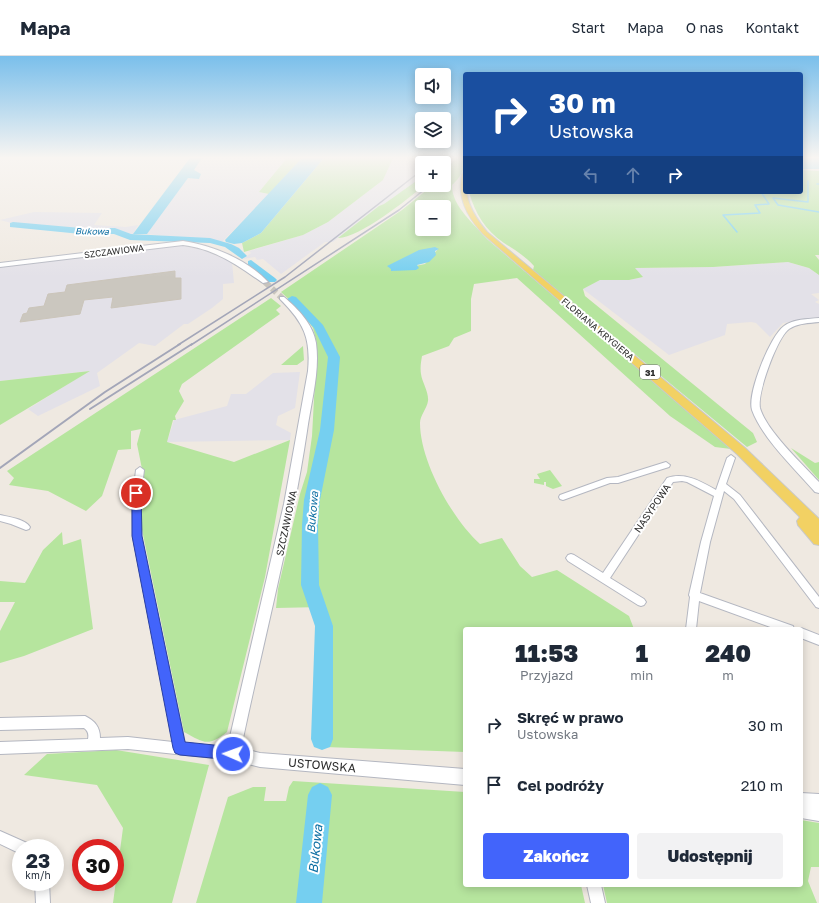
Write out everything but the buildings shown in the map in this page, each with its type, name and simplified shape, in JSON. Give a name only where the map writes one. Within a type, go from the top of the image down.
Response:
[{"type":"main road","name":"FLORIANA KRYGIERA","points":[[465,198],[469,211],[481,228],[504,250],[726,437],[819,527]]},
{"type":"main road","name":"FLORIANA KRYGIERA","points":[[776,487],[819,540]]},
{"type":"street","name":"SZCZAWIOWA","points":[[0,265],[184,243],[205,247],[227,255],[265,282]]},
{"type":"street","name":"SZCZAWIOWA","points":[[233,754],[244,699],[294,487],[312,364],[312,343],[308,331],[298,314],[282,298]]},
{"type":"street","points":[[819,320],[792,325],[780,335],[771,351],[755,400],[755,406],[758,413],[781,446],[819,489]]},
{"type":"street","points":[[692,627],[694,595],[719,495],[732,458]]},
{"type":"street","points":[[563,497],[610,480],[666,465]]},
{"type":"street","points":[[140,470],[136,503],[137,536],[180,748]]},
{"type":"street","name":"NASYPOWA","points":[[604,579],[670,480],[676,478],[685,479],[719,495]]},
{"type":"street","points":[[722,485],[737,498],[819,604]]},
{"type":"street","points":[[0,518],[13,521],[26,527]]},
{"type":"street","points":[[571,558],[641,602]]},
{"type":"street","points":[[694,595],[783,627]]},
{"type":"street","points":[[803,635],[819,640]]},
{"type":"street","points":[[0,724],[85,722],[89,723],[93,730],[93,744]]},
{"type":"street","name":"USTOWSKA","points":[[0,748],[128,743],[233,754],[260,760],[463,777]]},
{"type":"street","points":[[803,801],[819,802]]},
{"type":"street","points":[[803,810],[819,813]]},
{"type":"street","points":[[0,837],[12,843]]},
{"type":"street","points":[[594,887],[598,903]]},
{"type":"street","points":[[43,891],[44,903]]},
{"type":"shaded area","points":[[173,198],[266,198],[222,242],[147,234]]},
{"type":"shaded area","points":[[360,198],[394,198],[379,206],[333,242],[325,242],[281,274],[263,259],[257,260],[255,257],[243,259],[251,253],[249,251],[303,235],[328,222]]},
{"type":"shaded area","points":[[34,212],[102,213],[94,225],[126,227],[138,225],[133,234],[130,235],[123,231],[11,223],[0,220]]},
{"type":"shaded area","points":[[180,245],[203,250],[232,262],[234,283],[223,284],[223,299],[212,308],[188,324],[184,324],[155,346],[139,343],[97,373],[100,386],[38,416],[28,409],[89,371],[0,381],[0,266]]},
{"type":"shaded area","points":[[788,262],[809,268],[819,275],[819,293],[811,294],[819,300],[815,302],[819,304],[819,317],[783,323],[770,337],[756,323],[727,324],[725,335],[669,355],[583,289],[600,280],[629,280],[643,277],[634,268],[713,267]]},
{"type":"shaded area","points":[[300,372],[295,408],[278,416],[276,425],[291,433],[290,440],[167,442],[174,420],[227,406],[231,394],[246,394],[273,373]]},
{"type":"green space","points":[[291,198],[360,198],[328,222],[303,235],[244,252],[242,243],[261,233]]},
{"type":"green space","points":[[393,198],[409,198],[370,225],[347,237],[338,238],[379,206]]},
{"type":"green space","points":[[417,198],[454,198],[464,214],[487,239],[731,449],[715,447],[670,416],[517,278],[474,284],[471,299],[471,331],[454,338],[449,346],[422,356],[421,374],[428,401],[420,423],[421,438],[425,454],[432,471],[449,505],[469,533],[480,544],[502,538],[520,566],[532,577],[557,570],[629,616],[633,627],[463,627],[463,752],[325,747],[327,625],[322,607],[276,608],[278,589],[300,494],[307,472],[312,436],[317,344],[313,328],[301,311],[281,292],[402,210]],"holes":[[[438,249],[425,264],[391,271],[391,269],[408,256],[423,250]]]},
{"type":"green space","points":[[471,198],[819,198],[819,255],[815,255],[819,260],[819,275],[809,268],[788,262],[713,267],[635,268],[643,277],[629,280],[600,280],[583,289],[585,296],[753,433],[757,442],[747,447],[533,270],[534,266],[527,259],[497,238],[486,227],[474,207]]},
{"type":"green space","points":[[271,298],[281,306],[276,310],[280,314],[182,384],[179,391],[184,401],[175,416],[176,420],[173,420],[167,442],[234,462],[290,440],[265,577],[227,732],[215,740],[206,742],[196,739],[184,732],[141,525],[142,469],[137,444],[141,429],[131,431],[131,449],[118,450],[102,496],[86,511],[48,491],[9,485],[14,478],[7,471]]},
{"type":"green space","points":[[303,346],[304,360],[297,365],[281,365]]},
{"type":"green space","points":[[90,371],[0,425],[0,381]]},
{"type":"green space","points":[[791,448],[815,463],[819,462],[819,480]]},
{"type":"green space","points":[[550,470],[562,486],[553,489],[546,486],[546,482],[544,482],[544,485],[534,483],[534,479],[540,479],[537,474]]},
{"type":"green space","points":[[62,532],[63,545],[81,539],[93,629],[24,656],[0,663],[0,631],[15,602],[0,602],[0,581],[25,583],[43,550]]},
{"type":"green space","points":[[116,750],[209,765],[172,903],[113,903],[115,891],[124,891],[124,839],[122,839],[123,828],[97,785],[24,775],[47,754]]},
{"type":"green space","points":[[293,781],[463,792],[463,887],[581,887],[585,903],[196,903],[228,797],[253,787],[266,787],[264,801],[286,801],[289,787]]},
{"type":"green space","points":[[803,820],[819,823],[819,867],[811,867],[808,881],[817,903],[607,903],[603,887],[803,887]]},
{"type":"water","points":[[160,198],[174,198],[147,234],[133,234]]},
{"type":"water","points":[[265,198],[291,198],[261,233],[242,243],[234,244],[226,242],[225,240]]},
{"type":"water","points":[[435,247],[439,249],[435,251],[436,255],[429,262],[417,265],[419,268],[416,270],[391,271],[391,269],[387,266],[419,250]]},
{"type":"waterway","points":[[737,232],[723,215],[760,213],[755,205],[769,204],[765,198]]},
{"type":"waterway","points":[[808,198],[808,202],[773,198],[778,205],[819,212]]},
{"type":"waterway","name":"Bukowa","points":[[13,225],[81,231],[115,231],[130,237],[169,238]]},
{"type":"waterway","name":"Bukowa","points":[[174,239],[201,240],[228,245],[242,256]]},
{"type":"waterway","name":"Bukowa","points":[[251,263],[272,280]]},
{"type":"waterway","name":"Bukowa","points":[[292,299],[319,327],[334,357],[327,430],[312,500],[310,525],[310,585],[324,626],[322,739]]},
{"type":"waterway","name":"Bukowa","points":[[309,903],[320,795]]},
{"type":"tunnel","points":[[265,282],[282,298]]},
{"type":"railway","points":[[178,345],[285,277],[387,198]]},
{"type":"railway","points":[[191,345],[399,210],[414,198]]},
{"type":"railway","points":[[0,468],[105,392],[180,344]]},
{"type":"railway","points":[[90,409],[192,344]]},
{"type":"route","points":[[136,493],[137,536],[180,748],[218,754],[233,754]]}]
